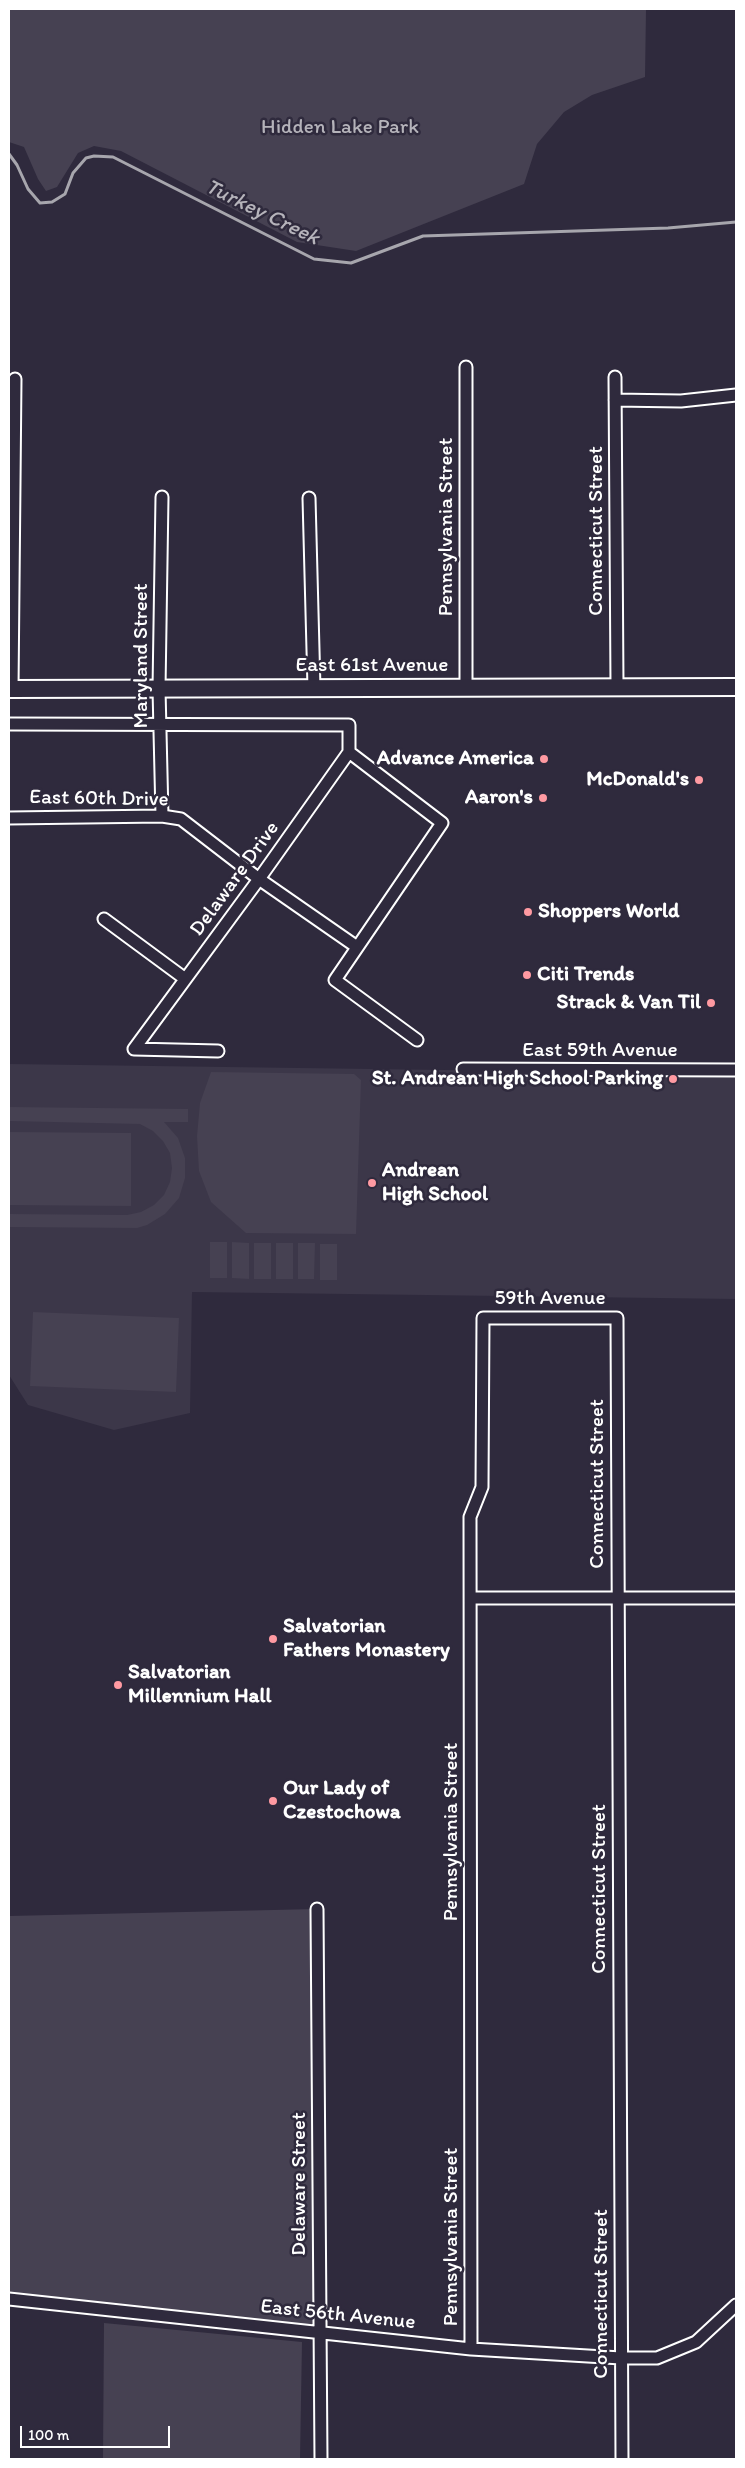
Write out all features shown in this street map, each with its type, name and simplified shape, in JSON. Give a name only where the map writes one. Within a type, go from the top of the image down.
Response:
[{"type":"main road","name":"East 61st Avenue","points":[[10,689],[466,686],[736,687]]},
{"type":"street","name":"Pennsylvania Street","points":[[466,367],[466,686]]},
{"type":"street","name":"Connecticut Street","points":[[615,377],[617,686]]},
{"type":"street","points":[[10,689],[15,379]]},
{"type":"street","points":[[615,400],[681,401],[736,395]]},
{"type":"street","name":"Maryland Street","points":[[162,496],[159,689],[162,816]]},
{"type":"street","points":[[309,498],[314,688]]},
{"type":"street","points":[[9,724],[349,725],[349,752],[442,823],[335,980],[417,1040]]},
{"type":"street","name":"Delaware Drive","points":[[218,1051],[134,1049],[184,978],[259,879],[349,752]]},
{"type":"street","name":"East 60th Drive","points":[[9,818],[162,816],[182,819],[259,879],[357,947]]},
{"type":"street","points":[[104,919],[184,978]]},
{"type":"street","name":"East 59th Avenue","points":[[463,1069],[736,1070]]},
{"type":"street","name":"Pennsylvania Street","points":[[471,2350],[470,1517],[482,1487],[483,1318]]},
{"type":"street","name":"59th Avenue","points":[[483,1318],[617,1318]]},
{"type":"street","name":"Connecticut Street","points":[[617,1318],[622,2459]]},
{"type":"street","points":[[471,1598],[736,1598]]},
{"type":"street","name":"Delaware Street","points":[[318,1909],[321,2459]]},
{"type":"street","name":"East 56th Avenue","points":[[9,2299],[471,2350],[621,2358],[657,2358],[696,2342],[736,2305]]},
{"type":"shaded area","name":"Andrean High School","points":[[9,1064],[736,1074],[736,1299],[192,1292],[190,1413],[114,1430],[28,1405],[9,1375]]},
{"type":"green space","name":"Hidden Lake Park","points":[[9,9],[646,9],[645,77],[592,95],[564,112],[537,144],[524,184],[356,251],[297,242],[121,151],[94,146],[78,153],[57,187],[46,191],[38,179],[24,147],[9,142]]},
{"type":"green space","points":[[211,1072],[354,1074],[361,1080],[356,1234],[246,1233],[211,1202],[199,1171],[197,1136],[200,1103]]},
{"type":"green space","points":[[9,1107],[188,1109],[188,1122],[164,1122],[178,1138],[185,1158],[185,1178],[179,1198],[165,1214],[147,1225],[137,1228],[9,1227],[9,1214],[127,1215],[141,1212],[154,1205],[164,1195],[170,1182],[172,1168],[170,1153],[163,1141],[153,1131],[140,1124],[9,1121]]},
{"type":"green space","points":[[9,1132],[131,1133],[131,1206],[9,1205]]},
{"type":"green space","points":[[210,1242],[227,1242],[227,1278],[210,1278]]},
{"type":"green space","points":[[232,1242],[249,1243],[249,1279],[232,1278]]},
{"type":"green space","points":[[254,1243],[271,1243],[271,1279],[254,1279]]},
{"type":"green space","points":[[276,1243],[293,1243],[293,1279],[276,1279]]},
{"type":"green space","points":[[298,1243],[315,1243],[314,1279],[298,1279]]},
{"type":"green space","points":[[320,1244],[337,1244],[337,1280],[320,1280]]},
{"type":"green space","points":[[33,1312],[179,1318],[176,1392],[30,1386]]},
{"type":"green space","points":[[317,1909],[320,2332],[9,2299],[9,1916]]},
{"type":"green space","points":[[104,2323],[302,2342],[300,2459],[103,2459]]},
{"type":"waterway","name":"Turkey Creek","points":[[9,154],[17,165],[28,189],[40,203],[52,202],[65,194],[73,173],[86,158],[94,156],[113,157],[314,259],[351,263],[423,236],[668,228],[736,222]]},
{"type":"place","name":"Advance America","points":[[544,759]]},
{"type":"place","name":"McDonald's","points":[[699,780]]},
{"type":"place","name":"Aaron's","points":[[543,798]]},
{"type":"place","name":"Shoppers World","points":[[528,912]]},
{"type":"place","name":"Citi Trends","points":[[527,975]]},
{"type":"place","name":"Strack & Van Til","points":[[711,1003]]},
{"type":"place","name":"St. Andrean High School Parking","points":[[673,1079]]},
{"type":"place","name":"Andrean High School","points":[[372,1183]]},
{"type":"place","name":"Salvatorian Fathers Monastery","points":[[273,1639]]},
{"type":"place","name":"Salvatorian Millennium Hall","points":[[118,1685]]},
{"type":"place","name":"Our Lady of Czestochowa","points":[[273,1801]]}]
